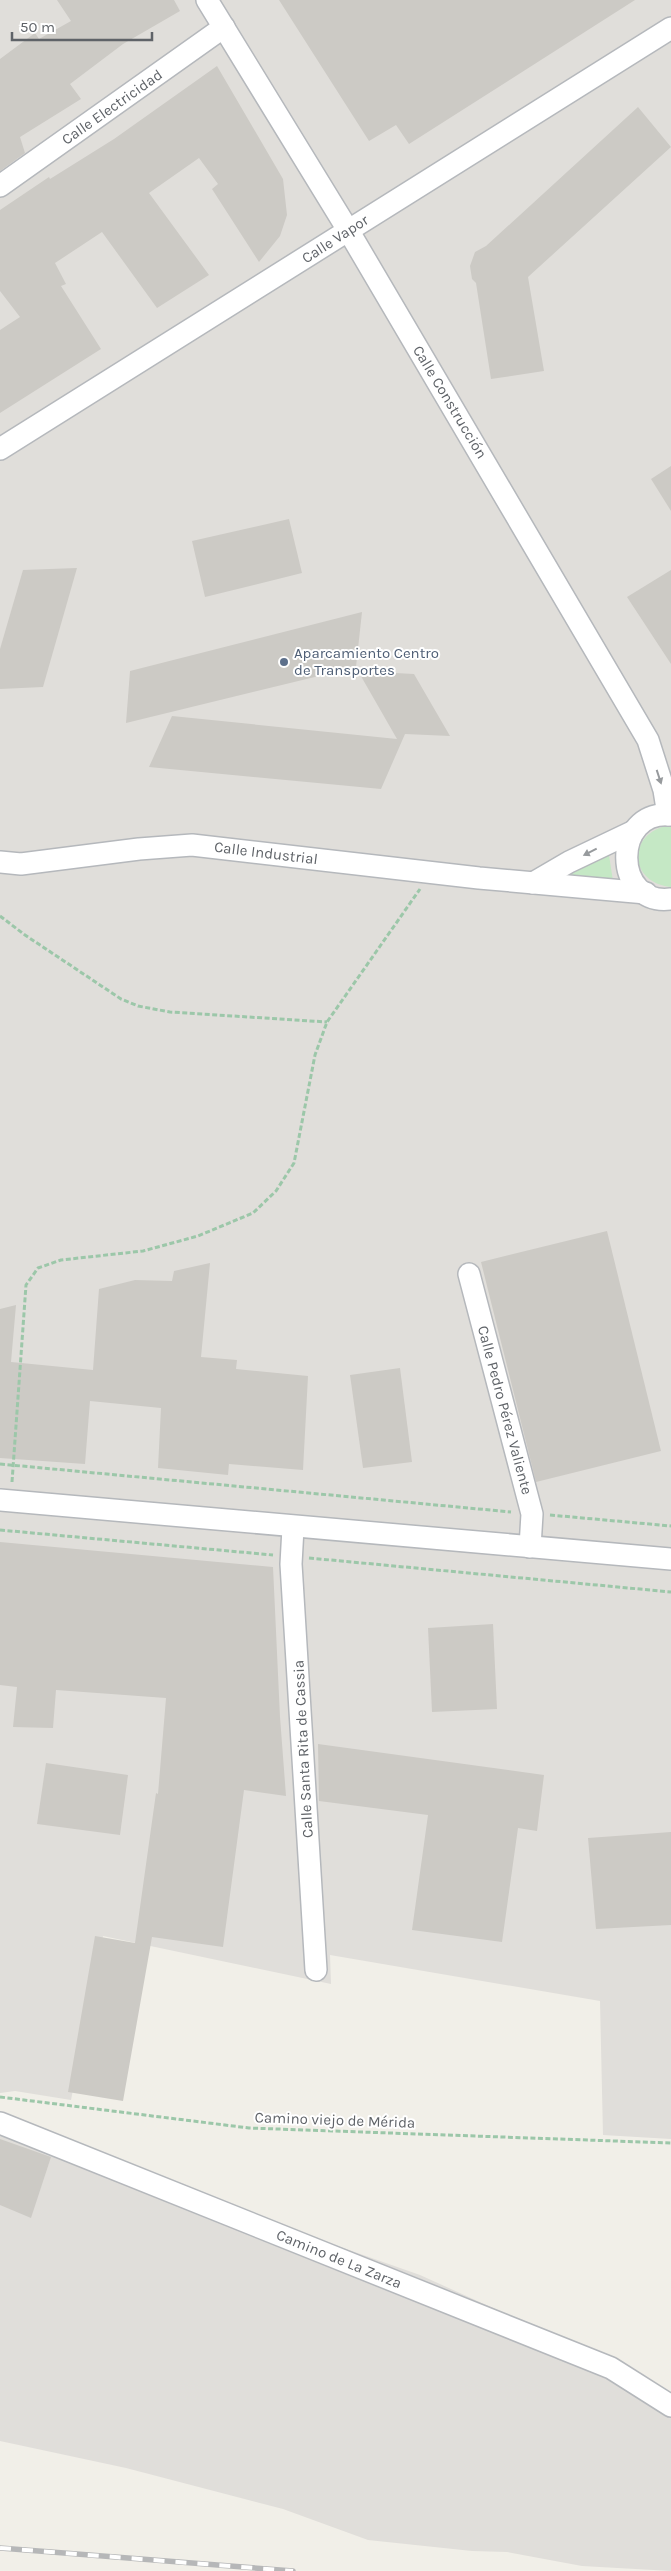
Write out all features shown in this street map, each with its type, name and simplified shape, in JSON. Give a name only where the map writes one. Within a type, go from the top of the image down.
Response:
[{"type":"street","name":"Calle Construcción","points":[[207,0],[348,230],[648,740],[670,815]]},
{"type":"street","name":"Calle Electricidad","points":[[0,186],[224,28]]},
{"type":"street","name":"Calle Vapor","points":[[0,450],[671,28]]},
{"type":"street","points":[[648,740],[671,758]]},
{"type":"street","points":[[533,883],[568,862],[634,831],[644,822],[656,816],[670,815]]},
{"type":"street","points":[[634,831],[628,843],[625,858],[628,872],[635,884],[646,894]]},
{"type":"street","name":"Calle Industrial","points":[[0,862],[21,864],[139,849],[192,845],[646,894],[669,899]]},
{"type":"street","name":"Calle Pedro Pérez Valiente","points":[[469,1274],[532,1514],[530,1547]]},
{"type":"street","points":[[5,1501],[293,1528],[671,1559]]},
{"type":"street","name":"Calle Santa Rita de Cassia","points":[[293,1528],[291,1556],[316,1970]]},
{"type":"street","name":"Camino de La Zarza","points":[[0,2123],[611,2368],[671,2406]]},
{"type":"path","points":[[5,1501],[13,1466],[26,1285],[38,1268],[61,1260],[144,1252],[198,1236],[253,1213],[276,1192],[294,1162],[315,1055],[327,1022],[431,872]]},
{"type":"path","points":[[0,916],[121,999],[138,1006],[170,1012],[327,1022]]},
{"type":"path","points":[[0,1464],[671,1526]]},
{"type":"path","points":[[0,1530],[671,1592]]},
{"type":"path","name":"Camino viejo de Mérida","points":[[0,2097],[248,2128],[671,2144]]},
{"type":"shaded area","points":[[0,0],[671,0],[671,2139],[603,2135],[600,2001],[330,1955],[331,1984],[103,1936],[71,2100],[15,2091],[0,2093]]},
{"type":"shaded area","points":[[0,2116],[292,2230],[420,2275],[515,2318],[589,2358],[671,2397],[671,2571],[582,2566],[507,2552],[472,2551],[368,2540],[283,2509],[126,2468],[0,2441]]},
{"type":"green space","points":[[665,826],[671,826],[671,887],[657,884],[647,877],[641,869],[638,859],[639,849],[644,840],[652,832]]},
{"type":"green space","points":[[604,851],[609,855],[613,881],[570,877],[569,870]]},
{"type":"building","points":[[57,0],[174,0],[180,11],[123,44],[70,84],[81,99],[20,137],[25,153],[0,171],[0,59],[35,33],[39,39],[71,21]]},
{"type":"building","points":[[279,0],[635,0],[409,144],[396,125],[369,141]]},
{"type":"building","points":[[217,66],[283,179],[287,215],[280,236],[259,262],[212,189],[218,184],[199,158],[149,193],[209,275],[157,308],[102,232],[55,263],[66,284],[61,286],[101,349],[0,413],[0,330],[20,317],[0,291],[0,210],[49,177],[50,179],[114,139]]},
{"type":"building","points":[[638,107],[671,147],[528,277],[544,371],[491,379],[476,283],[472,279],[470,266],[475,252],[486,246]]},
{"type":"building","points":[[671,466],[671,511],[651,479]]},
{"type":"building","points":[[289,519],[302,573],[205,597],[192,541]]},
{"type":"building","points":[[77,568],[43,687],[0,689],[0,649],[23,570]]},
{"type":"building","points":[[671,570],[671,664],[627,597]]},
{"type":"building","points":[[362,612],[356,667],[126,723],[130,671]]},
{"type":"building","points":[[358,671],[414,674],[450,736],[405,734],[381,789],[149,767],[172,716],[397,739]]},
{"type":"building","points":[[607,1231],[661,1451],[536,1482],[481,1262]]},
{"type":"building","points":[[210,1263],[201,1357],[237,1360],[236,1369],[308,1376],[303,1470],[229,1464],[228,1475],[158,1468],[161,1408],[90,1401],[85,1464],[0,1458],[0,1309],[16,1305],[11,1362],[93,1370],[99,1289],[135,1280],[172,1281],[174,1271]]},
{"type":"building","points":[[400,1368],[412,1462],[363,1468],[350,1375]]},
{"type":"building","points":[[0,1542],[273,1567],[280,1717],[286,1796],[244,1790],[223,1947],[152,1937],[123,2101],[68,2092],[95,1936],[135,1943],[156,1793],[158,1794],[166,1698],[56,1690],[53,1728],[13,1727],[17,1687],[0,1685]]},
{"type":"building","points":[[493,1624],[497,1709],[432,1712],[428,1628]]},
{"type":"building","points":[[318,1744],[544,1775],[537,1831],[518,1828],[502,1942],[412,1930],[428,1815],[319,1801]]},
{"type":"building","points":[[46,1763],[128,1775],[120,1835],[37,1824]]},
{"type":"building","points":[[671,1832],[671,1925],[596,1929],[588,1838]]},
{"type":"building","points":[[0,2139],[51,2157],[31,2218],[0,2205]]},
{"type":"railway","points":[[0,2548],[293,2571]]},
{"type":"place","name":"Aparcamiento Centro de Transportes","points":[[284,662]]}]
